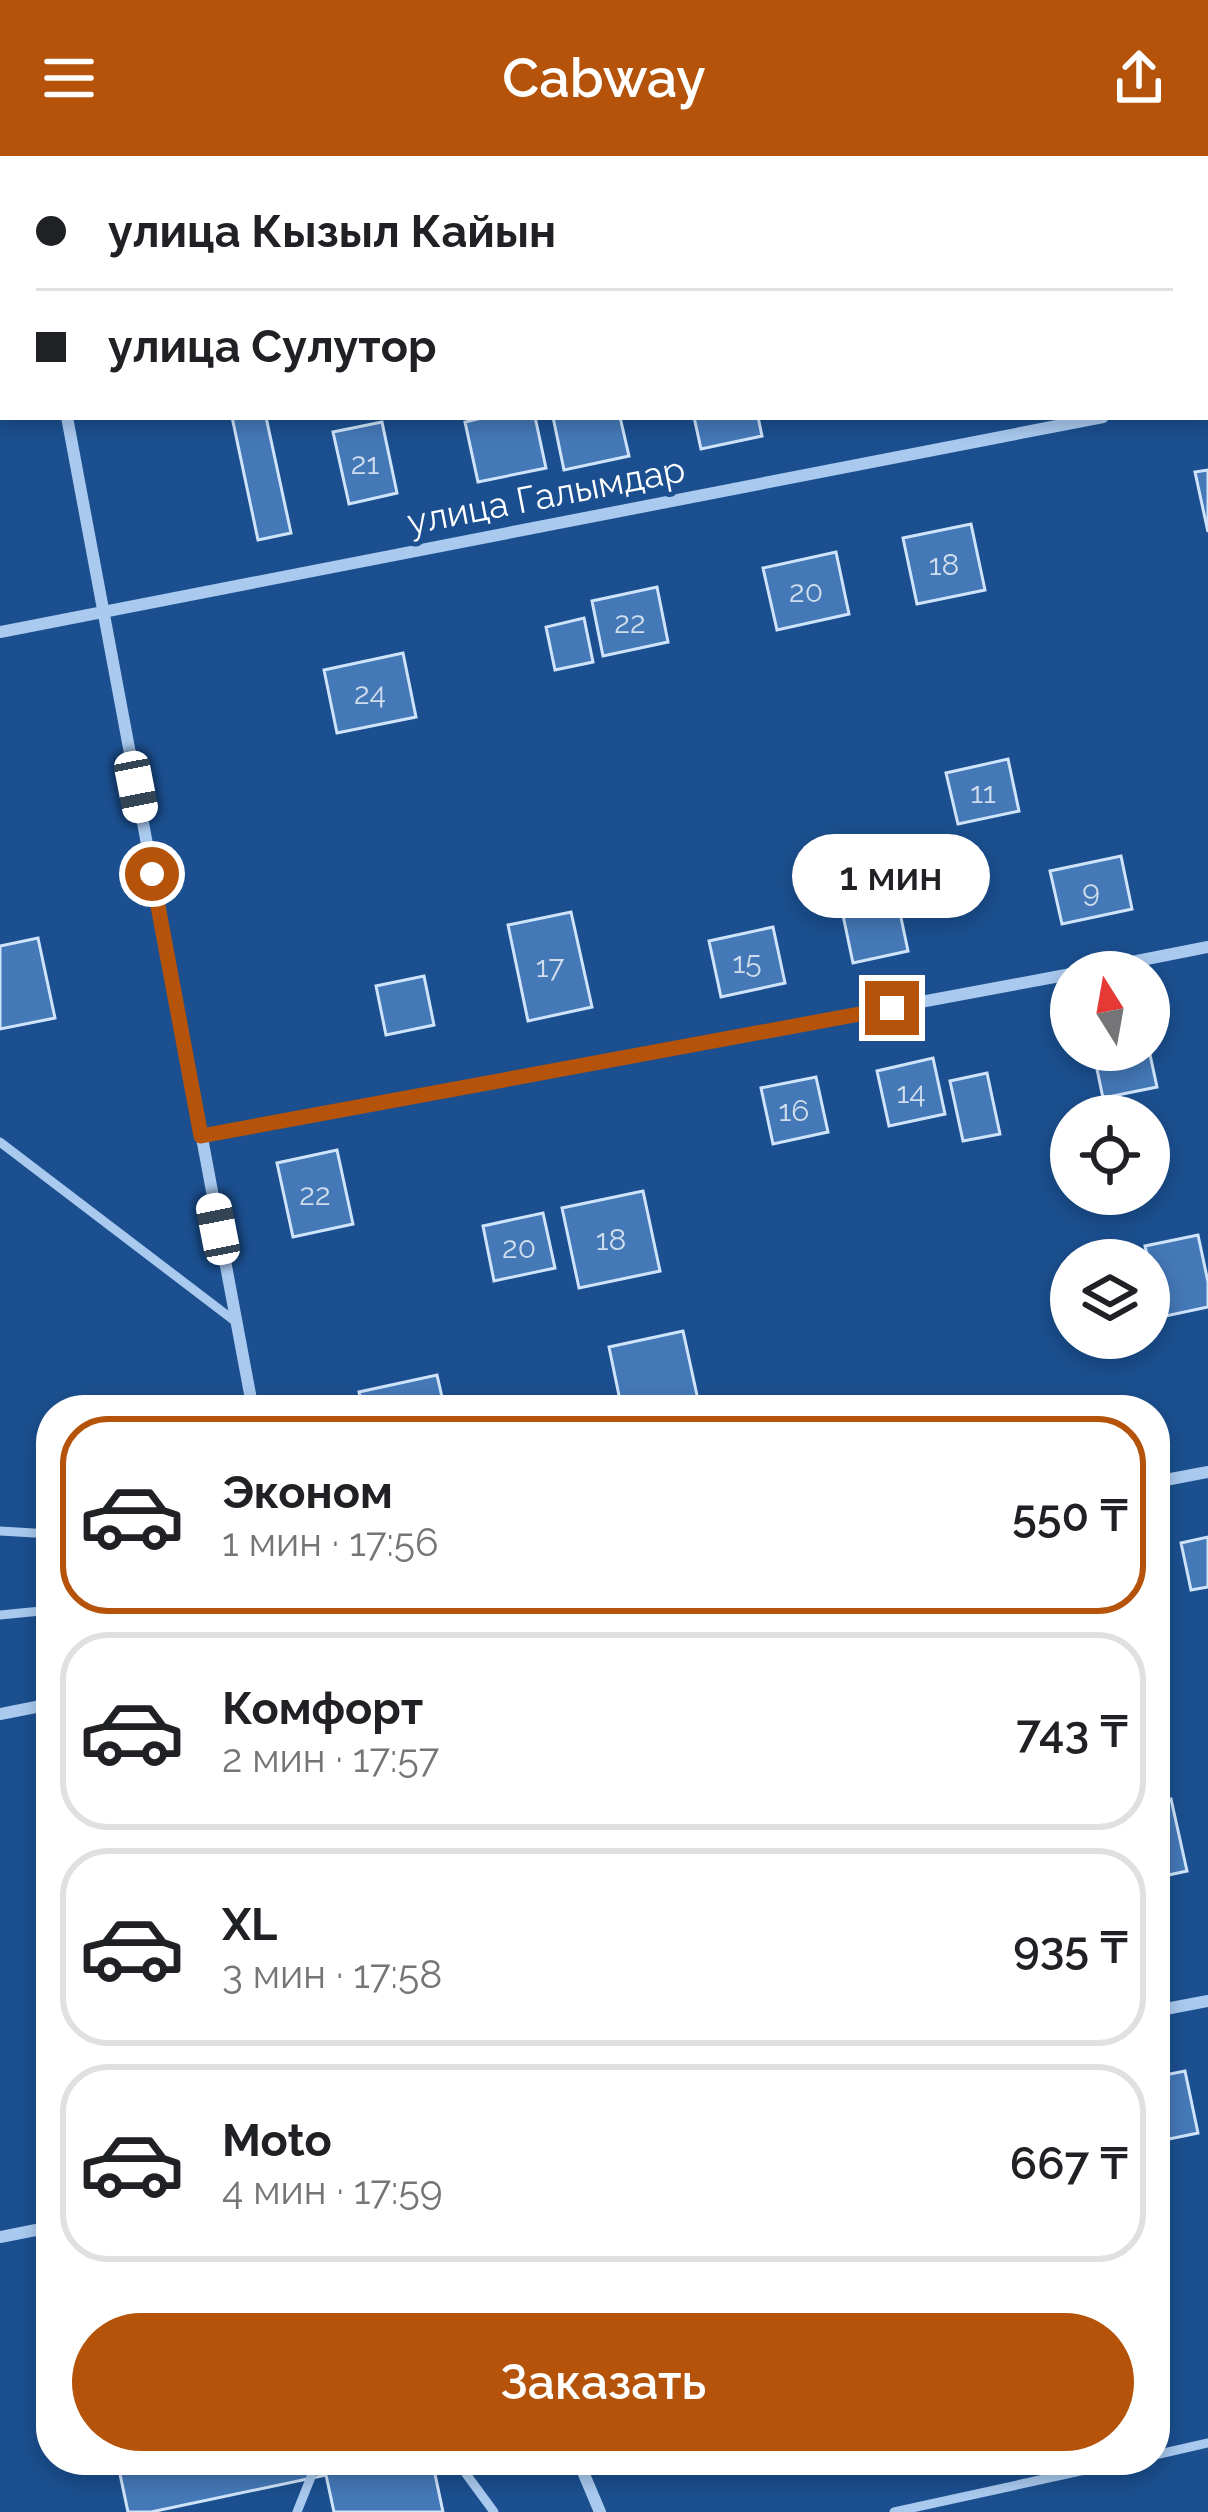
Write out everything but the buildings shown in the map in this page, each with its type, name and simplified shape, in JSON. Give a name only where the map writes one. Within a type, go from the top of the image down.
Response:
[{"type":"street","points":[[68,420],[250,1395]]},
{"type":"street","name":"улица Галымдар","points":[[0,632],[1088,420]]},
{"type":"street","points":[[1170,955],[1208,947]]},
{"type":"street","points":[[201,1136],[1050,978]]},
{"type":"street","points":[[1170,1479],[1208,1472]]},
{"type":"street","points":[[0,1714],[36,1707]]},
{"type":"street","points":[[1170,2009],[1208,2001]]},
{"type":"street","points":[[0,2237],[36,2230]]},
{"type":"street","points":[[584,2475],[600,2512]]},
{"type":"lane","points":[[0,1142],[236,1322]]},
{"type":"lane","points":[[0,1531],[36,1533]]},
{"type":"lane","points":[[0,1615],[36,1611]]},
{"type":"lane","points":[[1170,2452],[1208,2443]]},
{"type":"lane","points":[[467,2475],[494,2512]]},
{"type":"lane","points":[[894,2512],[1062,2475]]},
{"type":"lane","points":[[297,2512],[311,2477]]},
{"type":"route","points":[[152,874],[201,1136],[892,1008]]}]
